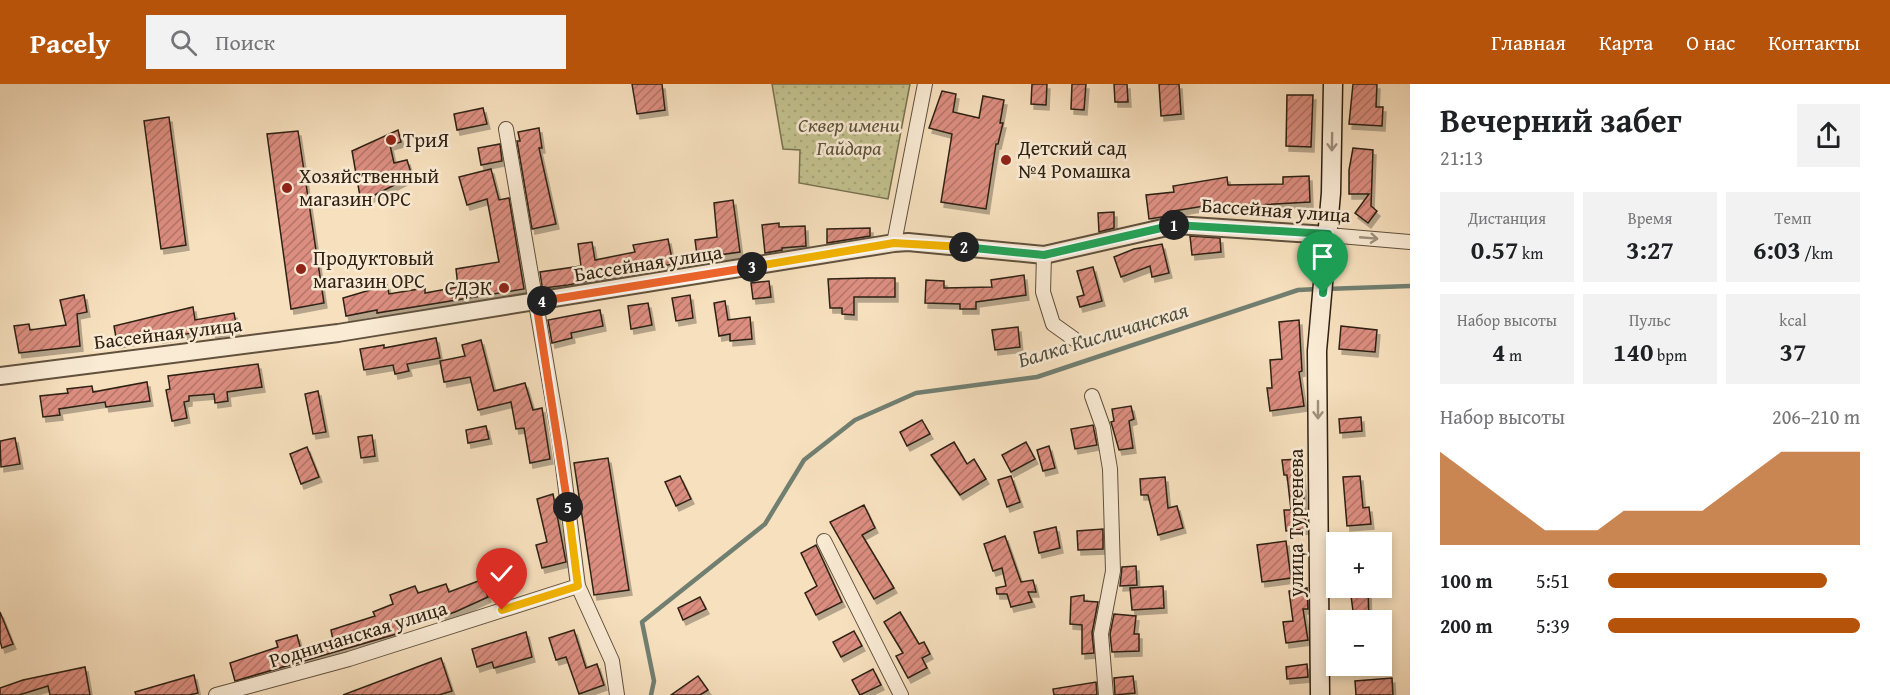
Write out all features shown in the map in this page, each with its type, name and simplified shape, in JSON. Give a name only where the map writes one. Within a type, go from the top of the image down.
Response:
[{"type":"main road","points":[[1328,234],[1333,84]]},
{"type":"main road","name":"улица Тургенева","points":[[1320,695],[1317,351],[1328,234]]},
{"type":"street","points":[[894,243],[925,84]]},
{"type":"street","points":[[506,129],[560,443],[578,586],[612,661],[617,695]]},
{"type":"street","name":"Бассейная улица","points":[[0,376],[338,333],[894,243],[908,242],[1044,255],[1176,225],[1328,234],[1410,242]]},
{"type":"street","points":[[1044,255],[1043,292],[1053,324],[1074,339]]},
{"type":"street","points":[[1092,396],[1103,427],[1110,470],[1113,571],[1101,634],[1106,695]]},
{"type":"street","points":[[824,542],[901,695]]},
{"type":"street","name":"Родничанская улица","points":[[216,695],[350,659],[578,586]]},
{"type":"green space","name":"Сквер имени Гайдара","points":[[772,84],[910,84],[888,199],[799,183],[800,150],[783,149]]},
{"type":"building","points":[[632,84],[662,84],[665,110],[637,114]]},
{"type":"building","points":[[1032,84],[1047,84],[1046,105],[1031,104]]},
{"type":"building","points":[[1072,84],[1086,84],[1084,110],[1071,109]]},
{"type":"building","points":[[1114,84],[1127,84],[1128,102],[1115,102]]},
{"type":"building","points":[[1159,84],[1179,84],[1181,114],[1161,116]]},
{"type":"building","points":[[1353,84],[1377,84],[1376,107],[1383,107],[1382,126],[1349,124]]},
{"type":"building","points":[[942,91],[956,94],[953,112],[979,118],[983,96],[1004,100],[1000,123],[1003,123],[998,144],[996,144],[986,209],[941,202],[952,134],[929,128]]},
{"type":"building","points":[[1287,95],[1313,95],[1311,147],[1286,146]]},
{"type":"building","points":[[483,108],[487,124],[457,130],[454,114]]},
{"type":"building","points":[[169,117],[186,245],[161,249],[144,121]]},
{"type":"building","points":[[539,128],[542,148],[539,148],[556,224],[532,229],[517,141],[520,141],[518,132]]},
{"type":"building","points":[[398,130],[401,142],[390,145],[394,163],[407,160],[412,176],[361,202],[352,151]]},
{"type":"building","points":[[298,131],[324,303],[291,309],[267,134]]},
{"type":"building","points":[[500,144],[502,161],[481,165],[478,148]]},
{"type":"building","points":[[1353,148],[1373,150],[1371,206],[1377,211],[1368,223],[1355,213],[1369,194],[1349,194],[1349,170]]},
{"type":"building","points":[[491,169],[499,200],[509,198],[524,289],[346,316],[343,298],[387,285],[389,294],[425,288],[425,293],[458,287],[456,269],[499,262],[487,199],[467,205],[459,177]]},
{"type":"building","points":[[1309,176],[1310,202],[1205,208],[1204,206],[1168,212],[1168,216],[1149,219],[1146,195],[1174,192],[1173,186],[1227,177],[1228,185],[1283,184],[1283,177]]},
{"type":"building","points":[[733,200],[740,252],[719,255],[720,260],[698,262],[695,240],[717,237],[714,203]]},
{"type":"building","points":[[1114,212],[1114,228],[1099,232],[1098,213]]},
{"type":"building","points":[[779,223],[779,227],[805,226],[806,246],[782,248],[782,250],[765,253],[762,225]]},
{"type":"building","points":[[870,228],[870,236],[827,243],[827,229]]},
{"type":"building","points":[[1190,236],[1220,238],[1221,252],[1192,255]]},
{"type":"building","points":[[668,239],[673,264],[663,266],[662,263],[618,272],[619,275],[568,285],[544,288],[542,286],[540,272],[581,266],[578,244],[592,242],[595,260],[635,252],[633,245]]},
{"type":"building","points":[[1162,244],[1169,273],[1152,277],[1150,266],[1121,277],[1114,257],[1134,249]]},
{"type":"building","points":[[1093,267],[1102,301],[1080,307],[1077,297],[1084,295],[1077,271]]},
{"type":"building","points":[[1024,275],[1026,295],[976,302],[976,309],[960,309],[960,304],[925,303],[926,280],[944,281],[944,288],[992,287],[991,280]]},
{"type":"building","points":[[895,278],[895,297],[854,297],[854,315],[842,314],[842,308],[830,308],[828,279]]},
{"type":"building","points":[[769,281],[771,297],[753,299],[751,283]]},
{"type":"building","points":[[84,295],[87,312],[77,314],[80,346],[19,353],[14,326],[29,324],[30,330],[66,325],[60,300]]},
{"type":"building","points":[[690,295],[693,318],[676,321],[672,298]]},
{"type":"building","points":[[725,301],[728,320],[750,317],[752,339],[730,341],[730,334],[719,336],[714,303]]},
{"type":"building","points":[[648,303],[652,325],[631,329],[628,306]]},
{"type":"building","points":[[193,307],[195,320],[234,313],[237,329],[213,333],[212,330],[160,338],[160,335],[117,343],[114,326]]},
{"type":"building","points":[[600,310],[603,326],[571,333],[572,338],[552,343],[548,320]]},
{"type":"building","points":[[1299,320],[1302,371],[1299,372],[1304,406],[1270,411],[1267,388],[1272,388],[1270,360],[1282,359],[1279,322]]},
{"type":"building","points":[[1341,326],[1377,330],[1375,352],[1339,349]]},
{"type":"building","points":[[1018,327],[1020,347],[995,350],[992,330]]},
{"type":"building","points":[[436,338],[440,358],[407,364],[409,371],[395,374],[393,365],[364,370],[360,349],[384,345],[384,348]]},
{"type":"building","points":[[481,340],[494,391],[525,383],[533,410],[542,408],[550,459],[530,463],[524,428],[516,429],[511,402],[478,410],[470,377],[444,382],[440,361],[465,356],[462,345]]},
{"type":"building","points":[[258,364],[262,387],[227,392],[228,401],[215,403],[214,394],[189,396],[189,401],[184,402],[187,418],[172,421],[166,390],[170,389],[168,376]]},
{"type":"building","points":[[147,382],[150,401],[106,407],[105,402],[59,409],[60,415],[43,417],[40,396],[68,393],[67,389],[92,386],[93,392]]},
{"type":"building","points":[[318,391],[326,432],[313,434],[305,394]]},
{"type":"building","points":[[1131,406],[1134,419],[1129,421],[1133,448],[1119,450],[1111,422],[1114,421],[1112,409]]},
{"type":"building","points":[[1361,417],[1362,431],[1340,433],[1339,419]]},
{"type":"building","points":[[922,420],[930,434],[907,446],[900,432]]},
{"type":"building","points":[[1093,425],[1097,445],[1075,449],[1071,429]]},
{"type":"building","points":[[486,426],[489,439],[468,443],[466,430]]},
{"type":"building","points":[[372,435],[375,456],[361,458],[358,437]]},
{"type":"building","points":[[15,438],[20,464],[1,467],[0,441]]},
{"type":"building","points":[[954,442],[967,464],[974,459],[986,479],[960,495],[931,455]]},
{"type":"building","points":[[1026,442],[1035,459],[1011,472],[1002,455]]},
{"type":"building","points":[[1049,446],[1055,468],[1043,471],[1037,450]]},
{"type":"building","points":[[307,447],[319,477],[301,484],[290,454]]},
{"type":"building","points":[[608,458],[629,590],[594,595],[574,463]]},
{"type":"building","points":[[1301,459],[1306,529],[1286,531],[1284,510],[1291,510],[1287,475],[1284,475],[1282,460]]},
{"type":"building","points":[[680,476],[691,499],[676,506],[665,482]]},
{"type":"building","points":[[1011,476],[1020,502],[1007,507],[998,480]]},
{"type":"building","points":[[1360,476],[1363,508],[1369,507],[1371,524],[1347,526],[1343,477]]},
{"type":"building","points":[[1165,477],[1168,508],[1177,506],[1183,528],[1158,535],[1148,495],[1141,495],[1140,479]]},
{"type":"building","points":[[553,494],[566,562],[542,568],[536,545],[547,542],[537,499]]},
{"type":"building","points":[[864,505],[875,528],[862,535],[894,588],[874,599],[830,522]]},
{"type":"building","points":[[1056,527],[1060,548],[1039,553],[1034,532]]},
{"type":"building","points":[[1103,529],[1103,549],[1078,550],[1077,531]]},
{"type":"building","points":[[1005,536],[1021,582],[1033,580],[1036,592],[1028,592],[1032,602],[1011,607],[1007,594],[997,594],[996,588],[1006,586],[1002,568],[993,571],[984,544]]},
{"type":"building","points":[[1286,541],[1291,578],[1262,582],[1257,545]]},
{"type":"building","points":[[816,545],[842,602],[816,615],[805,593],[817,586],[801,553]]},
{"type":"building","points":[[1136,566],[1137,585],[1120,586],[1122,567]]},
{"type":"building","points":[[481,580],[488,597],[455,612],[443,616],[441,608],[397,624],[400,633],[235,681],[230,663],[278,647],[276,641],[297,635],[301,650],[333,640],[331,630],[375,616],[373,612],[393,604],[390,595],[415,586],[418,593],[446,584],[449,592]]},
{"type":"building","points":[[1163,586],[1164,608],[1132,610],[1130,588]]},
{"type":"building","points":[[1307,588],[1308,609],[1303,609],[1308,640],[1286,643],[1283,622],[1293,621],[1289,591]]},
{"type":"building","points":[[1084,595],[1084,601],[1098,602],[1092,633],[1094,653],[1082,654],[1082,625],[1070,624],[1071,597]]},
{"type":"building","points":[[700,597],[706,609],[683,620],[678,608]]},
{"type":"building","points":[[1351,598],[1368,598],[1369,610],[1353,610]]},
{"type":"building","points":[[0,612],[13,644],[2,648],[0,641]]},
{"type":"building","points":[[900,612],[919,644],[924,642],[930,654],[922,658],[927,668],[908,678],[896,656],[903,653],[884,622]]},
{"type":"building","points":[[1114,614],[1136,616],[1134,634],[1139,634],[1139,651],[1112,652],[1110,634]]},
{"type":"building","points":[[574,630],[586,668],[597,664],[604,685],[579,694],[566,657],[556,660],[549,638]]},
{"type":"building","points":[[854,631],[862,646],[841,657],[833,642]]},
{"type":"building","points":[[526,632],[532,657],[494,668],[492,662],[477,667],[472,649]]},
{"type":"building","points":[[441,658],[452,691],[439,695],[343,695]]},
{"type":"building","points":[[1307,664],[1308,677],[1287,679],[1286,667]]},
{"type":"building","points":[[85,667],[90,695],[50,695],[48,686],[19,695],[0,695],[0,688],[23,680]]},
{"type":"building","points":[[873,669],[881,685],[860,695],[852,680]]},
{"type":"building","points":[[194,675],[198,693],[136,695],[135,692]]},
{"type":"building","points":[[698,676],[708,690],[700,695],[671,695]]},
{"type":"building","points":[[1133,676],[1135,693],[1115,695],[1114,678]]},
{"type":"building","points":[[1392,678],[1393,695],[1356,695],[1355,681]]},
{"type":"building","points":[[1096,682],[1097,695],[1054,695],[1053,689]]},
{"type":"waterway","name":"Балка Кисличанская","points":[[1326,289],[1410,286]]},
{"type":"waterway","name":"Балка Кисличанская","points":[[651,695],[654,681],[642,622],[765,524],[804,460],[855,420],[916,393],[1037,377],[1298,290],[1318,289]]},
{"type":"place","name":"ТриЯ","points":[[391,140]]},
{"type":"place","name":"Детский сад №4 Ромашка","points":[[1006,160]]},
{"type":"place","name":"Хозяйственный магазин ОРС","points":[[287,188]]},
{"type":"place","name":"Продуктовый магазин ОРС","points":[[301,269]]},
{"type":"place","name":"СДЭК","points":[[504,288]]},
{"type":"route","points":[[502,610],[578,586],[560,443],[536,302],[894,243],[908,242],[1044,255],[1176,225],[1328,234],[1323,293]]}]
